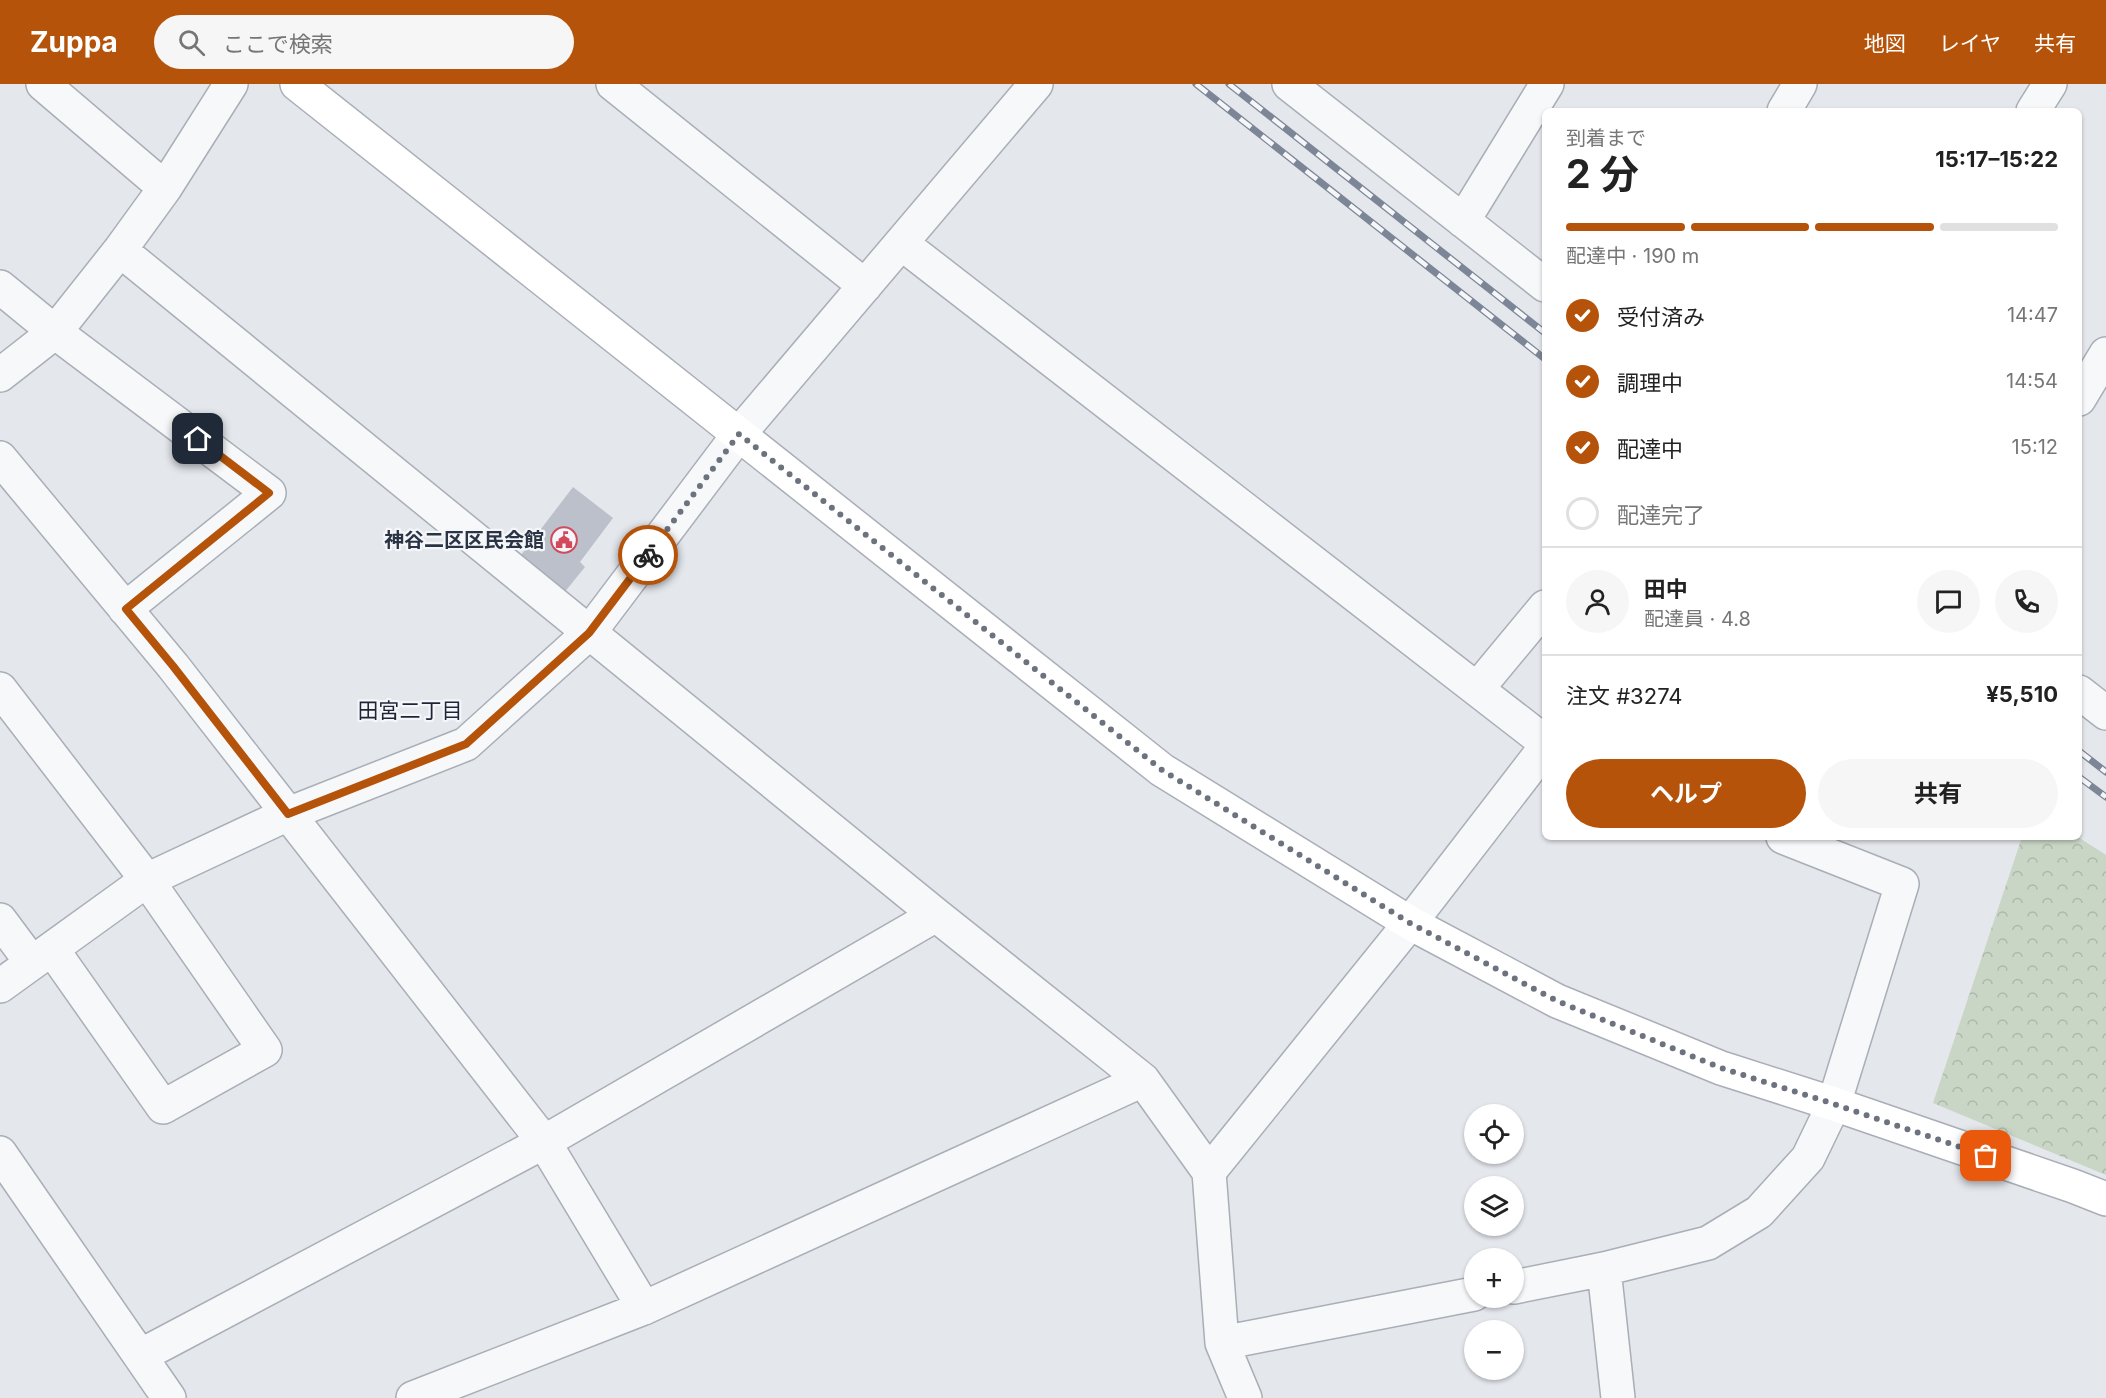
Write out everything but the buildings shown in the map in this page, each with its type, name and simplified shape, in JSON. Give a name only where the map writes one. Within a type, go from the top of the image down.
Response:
[{"type":"street","points":[[43,84],[165,188]]},
{"type":"street","points":[[0,375],[55,332],[120,250],[165,188],[231,84]]},
{"type":"street","points":[[297,84],[1162,770],[1410,923],[1557,1001],[1721,1068],[1834,1104],[2106,1199]]},
{"type":"street","points":[[613,84],[865,286]]},
{"type":"street","points":[[0,986],[147,880],[288,814],[466,744],[589,633],[739,434],[1036,84]]},
{"type":"street","points":[[1463,221],[1547,84]]},
{"type":"street","points":[[1786,108],[1800,84]]},
{"type":"street","points":[[2035,108],[2050,84]]},
{"type":"street","points":[[1294,85],[1542,283]]},
{"type":"street","points":[[901,243],[1542,740]]},
{"type":"street","points":[[120,250],[936,915],[1143,1080],[1209,1172],[1222,1343],[1245,1398]]},
{"type":"street","points":[[0,287],[55,332],[269,493],[126,609]]},
{"type":"street","points":[[2082,394],[2106,354]]},
{"type":"street","points":[[0,458],[173,666],[544,1142],[645,1308]]},
{"type":"street","points":[[1477,689],[1542,611]]},
{"type":"street","points":[[0,689],[147,880],[265,1050],[163,1107],[42,956],[0,920]]},
{"type":"street","points":[[2082,694],[2106,713]]},
{"type":"street","points":[[1209,1172],[1410,923],[1542,752]]},
{"type":"street","points":[[1524,1285],[1604,1269],[1708,1243],[1759,1212],[1808,1158],[1834,1104],[1902,884],[1791,840]]},
{"type":"street","points":[[140,1356],[544,1142],[936,915]]},
{"type":"street","points":[[413,1398],[645,1308],[1143,1080]]},
{"type":"street","points":[[0,1153],[169,1398]]},
{"type":"street","points":[[1604,1269],[1618,1398]]},
{"type":"street","points":[[1222,1343],[1464,1296]]},
{"type":"green space","points":[[2021,840],[2082,840],[2106,855],[2106,1175],[1933,1103]]},
{"type":"railway","points":[[1196,84],[1542,357]]},
{"type":"railway","points":[[1229,84],[1542,331]]},
{"type":"railway","points":[[2082,753],[2106,772]]},
{"type":"railway","points":[[2082,779],[2106,797]]},
{"type":"way so far","points":[[648,555],[739,434],[1162,770],[1410,923],[1557,1001],[1721,1068],[1986,1156]]},
{"type":"place","name":"神谷二区区民会館","points":[[564,540]]},
{"type":"district","name":"田宮二丁目","points":[[410,711]]},
{"type":"route","points":[[198,439],[269,493],[126,609],[288,814],[466,744],[589,633],[648,555]]}]
